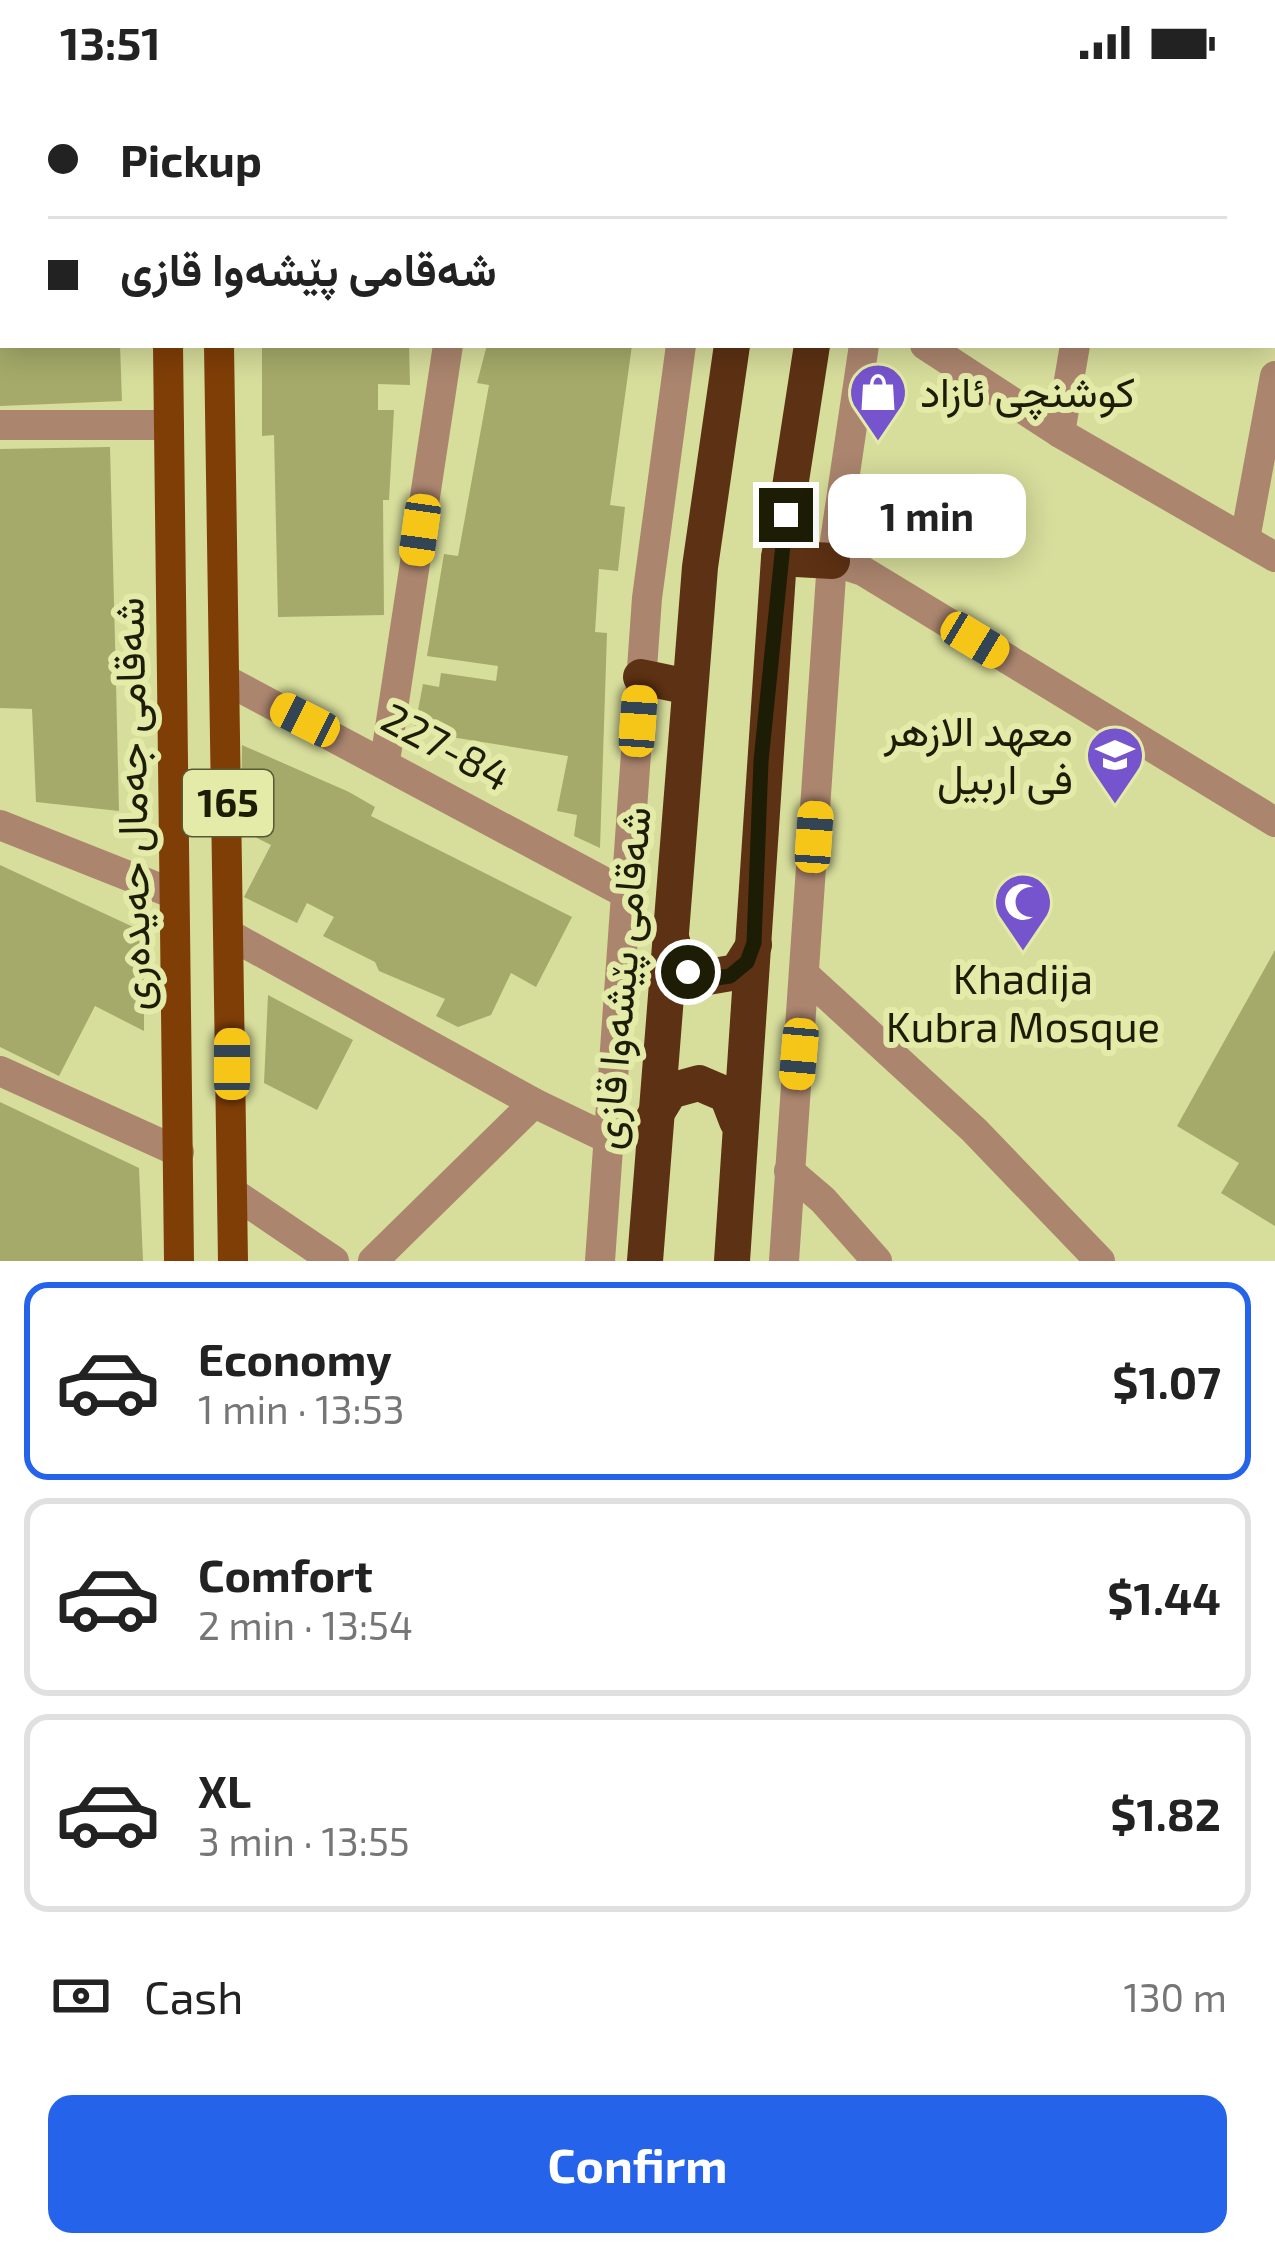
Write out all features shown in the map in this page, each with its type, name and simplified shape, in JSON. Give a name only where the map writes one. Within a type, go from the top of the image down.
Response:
[{"type":"highway","name":"شەقامی پێشەوا قازی","points":[[645,1261],[688,687],[732,348]]},
{"type":"highway","points":[[732,1261],[761,761],[779,557],[812,348]]},
{"type":"highway","points":[[779,557],[832,561]]},
{"type":"highway","points":[[641,677],[688,687]]},
{"type":"highway","points":[[670,934],[678,962],[709,979],[742,968],[754,943]]},
{"type":"highway","points":[[654,1117],[670,1091],[699,1083],[727,1095],[737,1121]]},
{"type":"main road","name":"شەقامی جەمال حەیدەری","points":[[168,348],[179,1261]]},
{"type":"main road","name":"165","points":[[219,348],[232,935],[233,1261]]},
{"type":"main road","points":[[178,1222],[232,1225]]},
{"type":"street","points":[[386,761],[448,348]]},
{"type":"street","points":[[600,1261],[641,677],[659,490],[681,348]]},
{"type":"street","points":[[784,1261],[832,561],[864,348]]},
{"type":"street","points":[[930,348],[1060,433],[1275,557]]},
{"type":"street","points":[[1060,433],[1075,348]]},
{"type":"street","points":[[1245,538],[1275,376]]},
{"type":"street","points":[[0,425],[169,425]]},
{"type":"street","points":[[832,561],[863,571],[1275,822]]},
{"type":"street","name":"227-84","points":[[224,679],[386,761],[625,893]]},
{"type":"street","points":[[0,825],[174,894]]},
{"type":"street","points":[[232,935],[534,1103],[609,1139]]},
{"type":"street","points":[[805,975],[974,1130],[1100,1261]]},
{"type":"street","points":[[0,1071],[179,1152]]},
{"type":"street","points":[[373,1261],[534,1103]]},
{"type":"street","points":[[789,1171],[823,1200],[877,1261]]},
{"type":"street","points":[[232,1192],[334,1261]]},
{"type":"building","points":[[0,348],[120,348],[122,401],[0,406]]},
{"type":"building","points":[[262,348],[409,348],[410,385],[378,384],[378,410],[394,410],[389,500],[383,500],[384,615],[278,617],[274,435],[262,436]]},
{"type":"building","points":[[486,348],[632,348],[610,505],[625,507],[618,571],[599,569],[595,632],[607,633],[600,848],[574,836],[577,815],[557,811],[568,756],[414,731],[423,684],[439,687],[441,673],[496,681],[498,666],[427,656],[444,554],[458,556],[489,385],[477,383]]},
{"type":"building","points":[[110,447],[119,811],[36,802],[32,709],[0,708],[0,449]]},
{"type":"building","points":[[242,745],[349,792],[375,807],[371,816],[572,917],[536,987],[511,973],[491,1015],[458,1027],[436,1016],[445,999],[379,971],[375,962],[323,936],[334,917],[307,903],[297,923],[244,897],[271,845],[241,830]]},
{"type":"building","points":[[0,865],[144,932],[144,1031],[95,1006],[59,1076],[0,1047]]},
{"type":"building","points":[[1275,950],[1275,1226],[1221,1193],[1239,1163],[1177,1126]]},
{"type":"building","points":[[268,995],[353,1040],[317,1110],[264,1083]]},
{"type":"building","points":[[0,1102],[139,1168],[143,1261],[0,1261]]},
{"type":"place","name":"کوشنچی ئازاد","points":[[878,443]]},
{"type":"place","name":"معهد الازهر فی اربیل","points":[[1115,806]]},
{"type":"place","name":"Khadija Kubra Mosque","points":[[1023,953]]},
{"type":"route","points":[[688,972],[716,980],[730,976],[752,956],[761,761],[786,515]]}]
